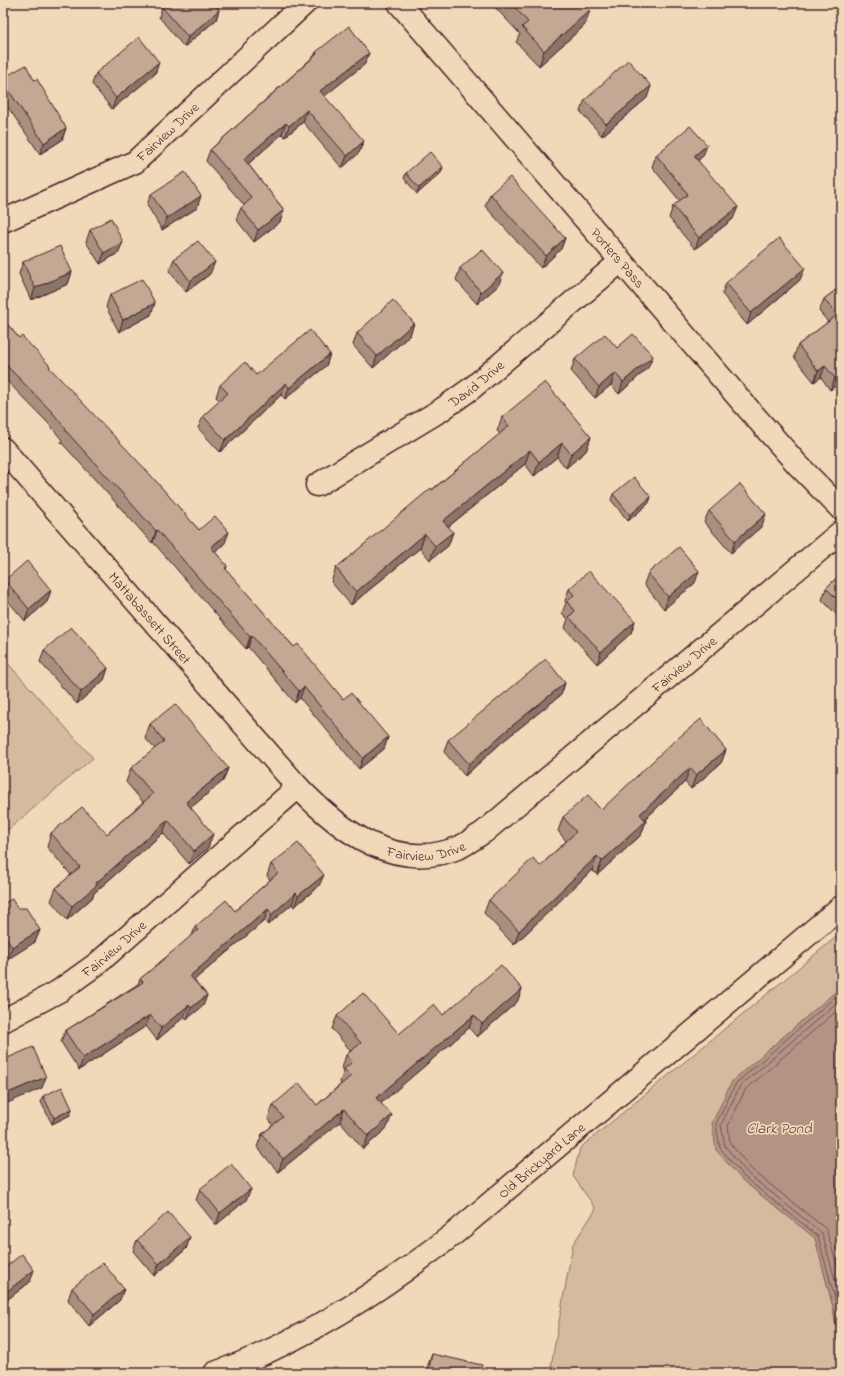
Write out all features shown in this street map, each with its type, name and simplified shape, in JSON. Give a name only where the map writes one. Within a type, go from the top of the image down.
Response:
[{"type":"street","name":"Fairview Drive","points":[[3,221],[136,162],[305,3]]},
{"type":"street","name":"Porters Pass","points":[[399,3],[797,464],[841,509]]},
{"type":"street","name":"David Drive","points":[[317,484],[441,410],[472,388],[621,261]]},
{"type":"street","name":"Mattabassett Street","points":[[3,449],[298,787]]},
{"type":"street","name":"Fairview Drive","points":[[3,1021],[59,991],[98,964],[298,787],[321,811],[346,831],[375,846],[404,855],[436,854],[460,846],[484,832],[841,532]]},
{"type":"street","name":"Old Brickyard Lane","points":[[215,1373],[237,1365],[295,1338],[352,1307],[406,1272],[467,1223],[841,907]]},
{"type":"shaded area","points":[[3,658],[93,758],[3,834]]},
{"type":"shaded area","points":[[841,933],[841,987],[732,1081],[742,1180],[815,1238],[833,1307],[840,1354],[839,1373],[578,1373],[551,1366],[573,1244],[596,1209],[573,1176],[580,1148]]},
{"type":"water","name":"Clark Pond","points":[[841,987],[841,1373],[839,1373],[840,1354],[833,1307],[815,1238],[742,1180],[716,1150],[712,1123],[732,1081]]},
{"type":"building","points":[[167,3],[214,3],[219,10],[188,37],[162,7]]},
{"type":"building","points":[[511,3],[583,3],[590,10],[544,51],[522,27],[528,22]]},
{"type":"building","points":[[349,26],[369,53],[320,91],[364,141],[347,156],[307,110],[289,126],[286,123],[244,159],[284,210],[258,230],[241,208],[252,198],[210,150],[317,54],[316,52]]},
{"type":"building","points":[[139,37],[159,62],[116,98],[96,73]]},
{"type":"building","points":[[628,60],[651,86],[606,124],[585,100]]},
{"type":"building","points":[[26,65],[34,80],[37,79],[66,128],[44,143],[3,82],[3,78]]},
{"type":"building","points":[[690,126],[707,145],[694,156],[738,207],[699,238],[673,206],[688,194],[656,155]]},
{"type":"building","points":[[430,152],[443,167],[419,188],[406,173]]},
{"type":"building","points":[[3,155],[6,161],[3,162]]},
{"type":"building","points":[[185,172],[201,196],[167,218],[151,194]]},
{"type":"building","points":[[510,177],[565,238],[546,256],[490,194]]},
{"type":"building","points":[[111,218],[123,242],[104,253],[90,230]]},
{"type":"building","points":[[779,238],[805,268],[751,313],[726,283]]},
{"type":"building","points":[[198,241],[215,262],[190,281],[174,259]]},
{"type":"building","points":[[60,246],[72,272],[35,288],[23,262]]},
{"type":"building","points":[[482,249],[503,273],[481,292],[460,268]]},
{"type":"building","points":[[142,279],[155,303],[123,320],[110,295]]},
{"type":"building","points":[[841,286],[841,374],[835,378],[825,366],[818,371],[798,345],[837,315],[824,299]]},
{"type":"building","points":[[393,300],[414,323],[377,356],[357,333]]},
{"type":"building","points":[[3,319],[19,338],[22,336],[50,366],[49,367],[147,471],[199,530],[215,516],[229,532],[211,547],[227,566],[225,568],[294,647],[298,644],[343,699],[351,693],[388,737],[363,758],[304,687],[299,691],[157,530],[156,531],[65,430],[66,429],[52,412],[3,362]]},
{"type":"building","points":[[310,330],[330,354],[289,388],[286,383],[225,440],[203,416],[228,393],[220,385],[245,362],[256,375]]},
{"type":"building","points":[[605,334],[617,348],[633,334],[653,356],[623,382],[615,373],[599,387],[575,359]]},
{"type":"building","points":[[545,382],[591,437],[571,454],[562,443],[539,462],[530,450],[443,521],[453,532],[435,546],[425,534],[356,592],[336,568],[431,488],[432,490],[509,426],[502,417]]},
{"type":"building","points":[[634,477],[651,497],[630,515],[613,494]]},
{"type":"building","points":[[740,484],[766,514],[735,541],[709,511]]},
{"type":"building","points":[[679,547],[699,571],[668,597],[648,573]]},
{"type":"building","points":[[27,561],[51,590],[29,609],[5,580]]},
{"type":"building","points":[[589,571],[635,621],[601,652],[569,617],[575,611],[567,602],[574,595],[569,589]]},
{"type":"building","points":[[841,574],[841,603],[826,588]]},
{"type":"building","points":[[71,627],[108,668],[81,692],[44,650]]},
{"type":"building","points":[[546,659],[565,683],[507,730],[469,764],[448,740]]},
{"type":"building","points":[[175,704],[228,768],[186,802],[213,834],[194,851],[168,820],[72,906],[56,888],[80,867],[51,833],[82,807],[107,834],[153,794],[131,768],[164,741],[150,724]]},
{"type":"building","points":[[701,719],[726,750],[696,775],[690,768],[640,814],[646,821],[602,861],[597,856],[519,931],[489,900],[533,858],[540,866],[576,832],[563,817],[588,795],[601,810],[671,744]]},
{"type":"building","points":[[298,843],[324,875],[298,896],[296,893],[272,914],[268,909],[190,976],[207,995],[191,1008],[189,1005],[161,1028],[150,1015],[83,1058],[65,1031],[143,982],[140,979],[198,930],[195,927],[226,900],[235,911],[278,873],[271,864]]},
{"type":"building","points":[[12,899],[17,908],[26,908],[40,930],[12,947],[3,933],[3,904]]},
{"type":"building","points":[[501,965],[522,989],[482,1024],[474,1015],[376,1098],[392,1115],[368,1136],[344,1109],[283,1159],[262,1134],[283,1117],[273,1105],[299,1083],[317,1105],[351,1076],[344,1069],[352,1062],[346,1055],[361,1043],[337,1016],[363,993],[399,1034],[434,1004],[443,1015]]},
{"type":"building","points":[[33,1047],[46,1077],[3,1095],[3,1060]]},
{"type":"building","points":[[62,1087],[72,1109],[54,1118],[43,1096]]},
{"type":"building","points":[[231,1164],[251,1189],[220,1213],[200,1189]]},
{"type":"building","points":[[168,1212],[190,1237],[159,1264],[137,1240]]},
{"type":"building","points":[[22,1254],[34,1270],[5,1293],[3,1290],[3,1269]]},
{"type":"building","points":[[103,1263],[124,1289],[94,1314],[72,1288]]},
{"type":"building","points":[[432,1354],[482,1365],[480,1373],[428,1373]]}]
